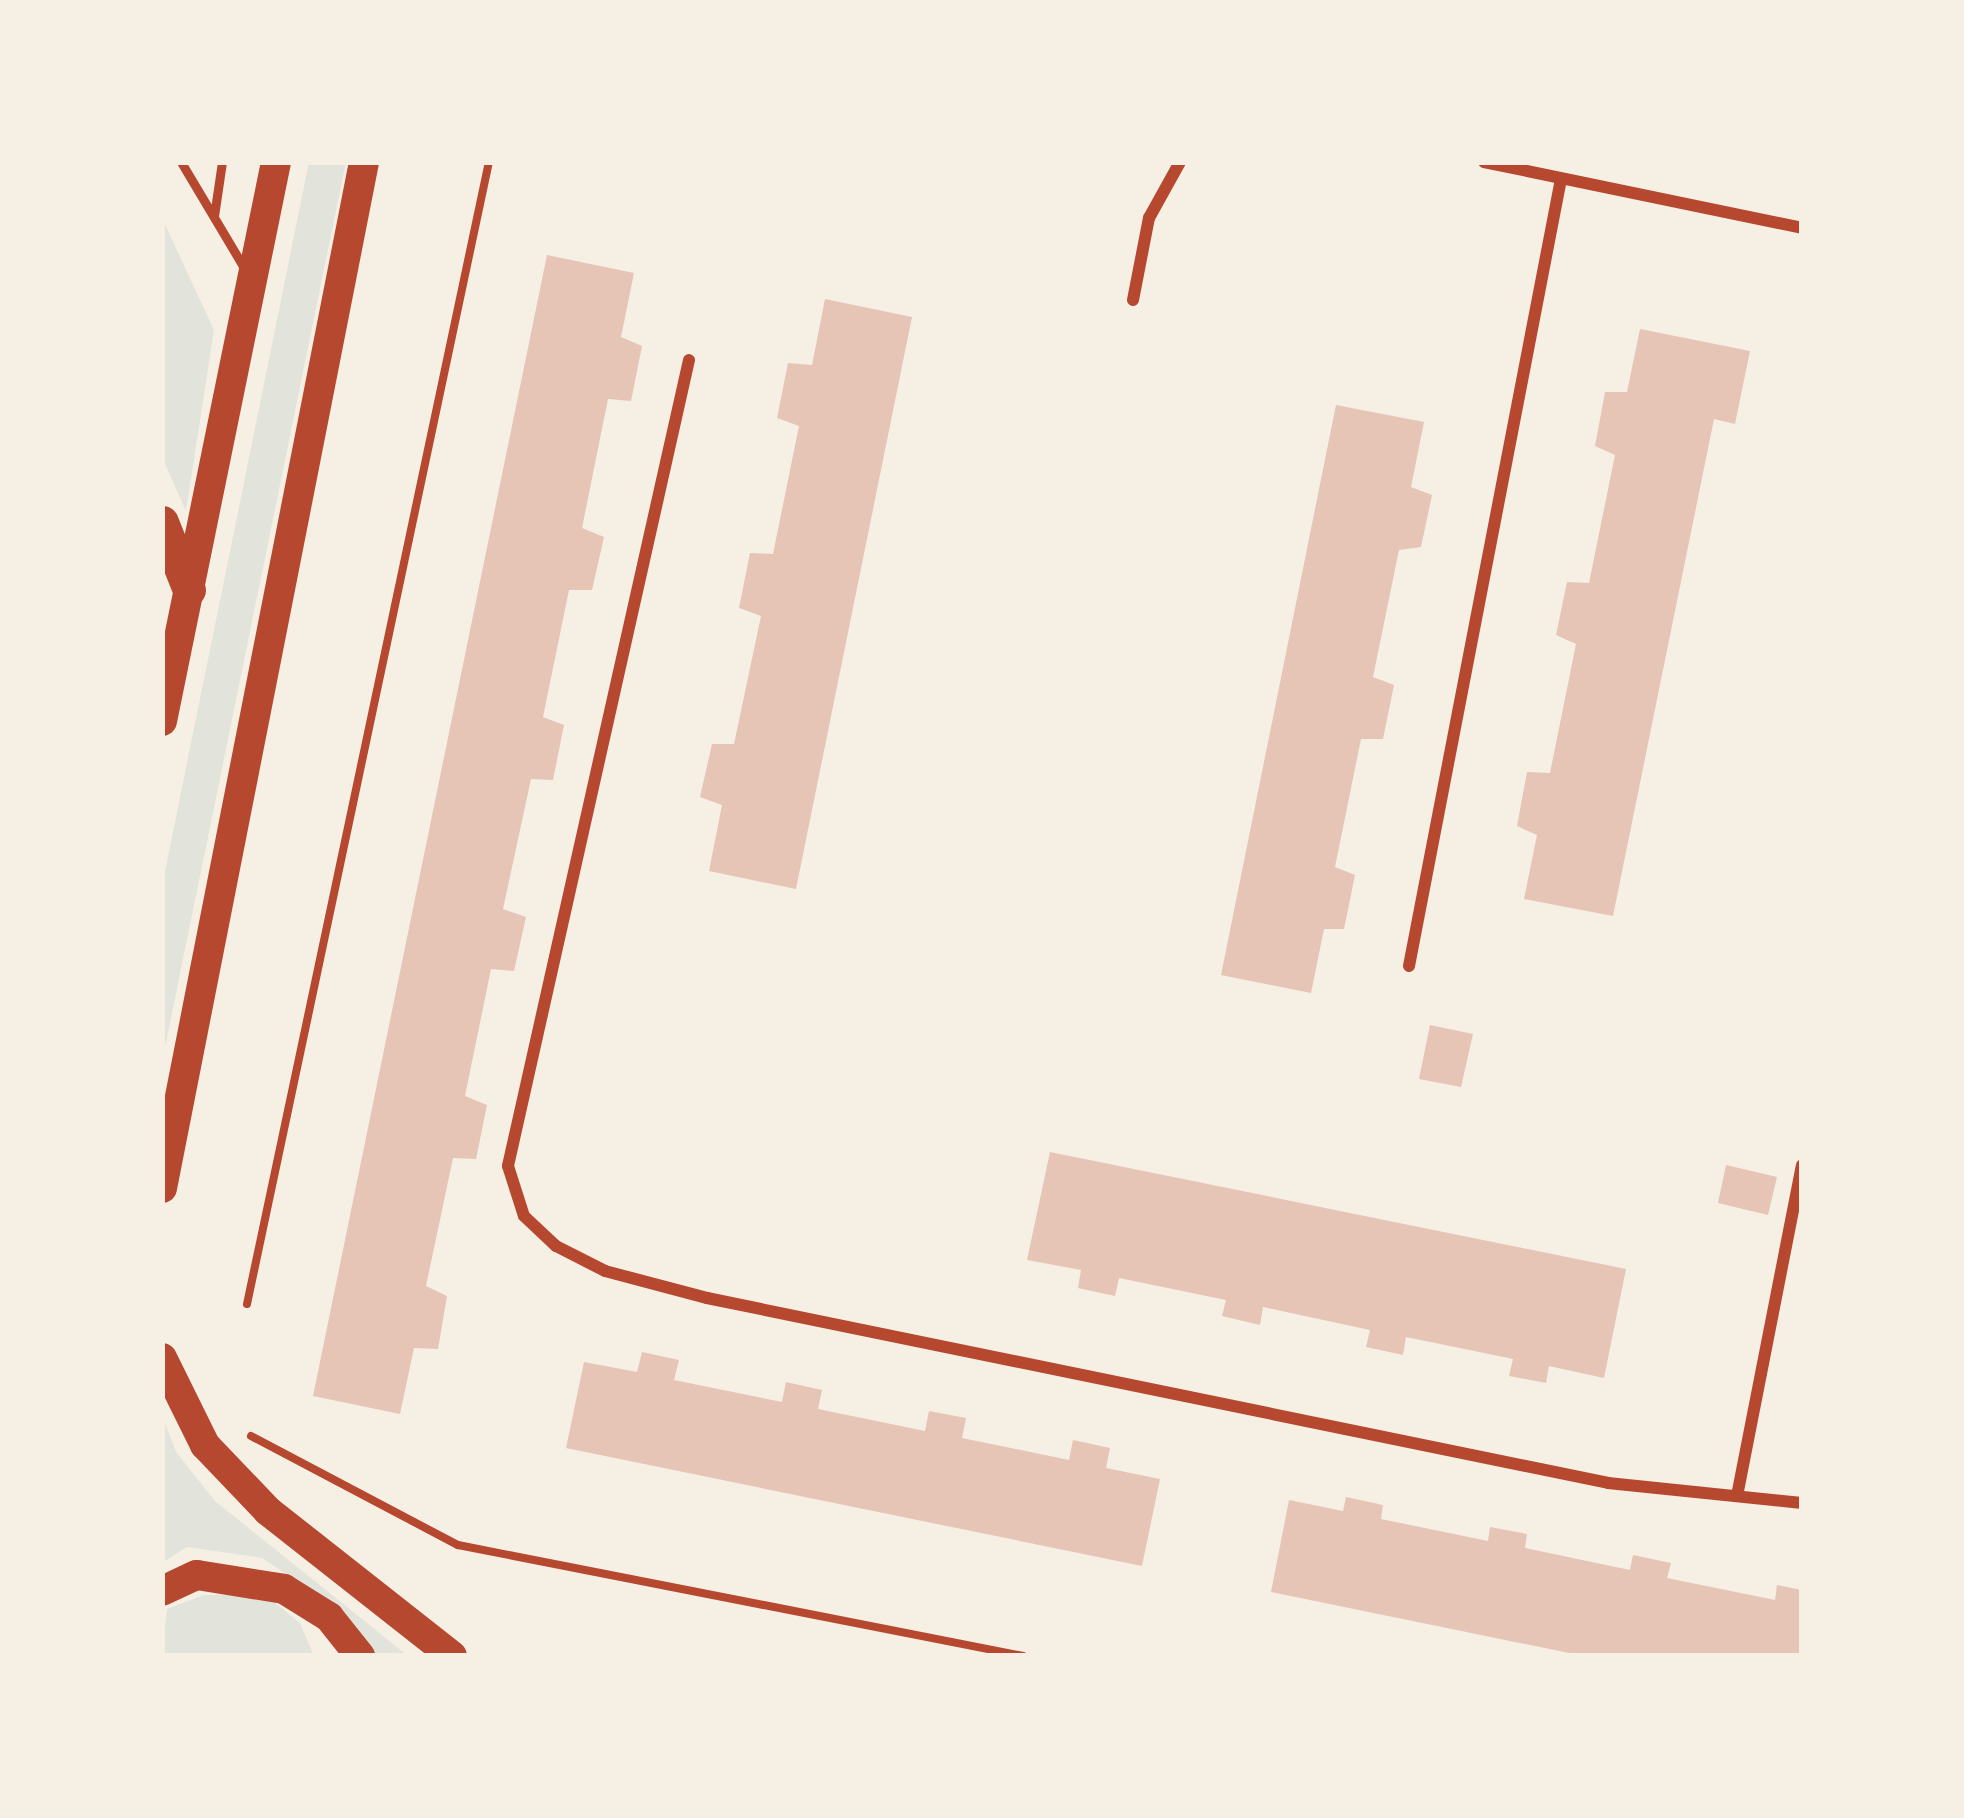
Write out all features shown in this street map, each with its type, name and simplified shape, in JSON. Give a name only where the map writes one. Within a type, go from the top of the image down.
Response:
[{"type":"highway","points":[[162,522],[189,590]]},
{"type":"main road","points":[[162,721],[277,162]]},
{"type":"main road","points":[[162,1188],[364,162]]},
{"type":"main road","points":[[162,1358],[205,1445],[268,1511],[452,1656]]},
{"type":"main road","points":[[162,1591],[196,1575],[284,1589],[329,1617],[360,1656]]},
{"type":"street","points":[[1133,300],[1149,218],[1180,162]]},
{"type":"street","points":[[1484,162],[1802,228]]},
{"type":"street","points":[[1409,966],[1561,179]]},
{"type":"street","points":[[689,361],[508,1166],[524,1216],[556,1246],[605,1271],[707,1298],[1608,1483],[1802,1503]]},
{"type":"street","points":[[1736,1496],[1802,1165]]},
{"type":"lane","points":[[182,162],[251,278]]},
{"type":"lane","points":[[214,217],[222,162]]},
{"type":"path","points":[[247,1304],[489,162]]},
{"type":"path","points":[[243,1431],[458,1545],[1023,1656]]},
{"type":"shaded area","points":[[309,162],[346,162],[162,1062],[162,886]]},
{"type":"shaded area","points":[[162,218],[214,330],[186,511],[162,457]]},
{"type":"shaded area","points":[[162,1415],[176,1452],[215,1501],[408,1656],[372,1656],[335,1607],[262,1558],[187,1547],[162,1563]]},
{"type":"shaded area","points":[[264,1594],[300,1623],[314,1656],[162,1656],[167,1609],[204,1595]]},
{"type":"building","points":[[547,255],[634,273],[621,337],[642,346],[631,401],[608,399],[582,528],[604,537],[592,590],[569,590],[543,717],[564,725],[553,780],[531,779],[503,909],[526,917],[514,971],[491,969],[465,1096],[487,1105],[476,1159],[453,1158],[426,1286],[447,1296],[438,1349],[414,1348],[400,1414],[313,1396]]},
{"type":"building","points":[[825,299],[912,317],[796,889],[709,871],[722,805],[700,797],[712,744],[734,744],[761,616],[739,608],[750,553],[773,554],[799,426],[777,418],[788,363],[812,365]]},
{"type":"building","points":[[1640,329],[1750,351],[1735,424],[1714,419],[1613,916],[1524,899],[1537,835],[1517,826],[1527,772],[1550,773],[1576,644],[1556,635],[1567,582],[1589,583],[1615,455],[1595,446],[1605,392],[1627,392]]},
{"type":"building","points":[[1336,405],[1424,422],[1411,487],[1432,495],[1421,547],[1399,550],[1373,677],[1394,685],[1383,739],[1361,739],[1335,867],[1355,875],[1344,929],[1324,929],[1311,993],[1221,975]]},
{"type":"building","points":[[1430,1025],[1473,1034],[1461,1087],[1419,1079]]},
{"type":"building","points":[[1050,1152],[1626,1269],[1604,1378],[1549,1366],[1546,1383],[1509,1376],[1513,1359],[1406,1337],[1403,1355],[1366,1347],[1370,1330],[1263,1307],[1260,1325],[1222,1316],[1226,1300],[1119,1278],[1115,1296],[1078,1288],[1081,1270],[1027,1260]]},
{"type":"building","points":[[1726,1165],[1777,1177],[1768,1215],[1718,1203]]},
{"type":"building","points":[[642,1352],[679,1360],[674,1380],[782,1402],[786,1382],[822,1390],[818,1409],[925,1431],[929,1411],[966,1418],[962,1438],[1069,1460],[1073,1440],[1110,1448],[1106,1468],[1160,1479],[1142,1566],[566,1448],[584,1362],[637,1372]]},
{"type":"building","points":[[1346,1497],[1383,1505],[1381,1519],[1488,1541],[1490,1527],[1527,1534],[1525,1548],[1630,1570],[1633,1555],[1671,1563],[1667,1578],[1775,1600],[1777,1585],[1802,1590],[1802,1656],[1584,1656],[1271,1592],[1289,1500],[1343,1511]]}]
